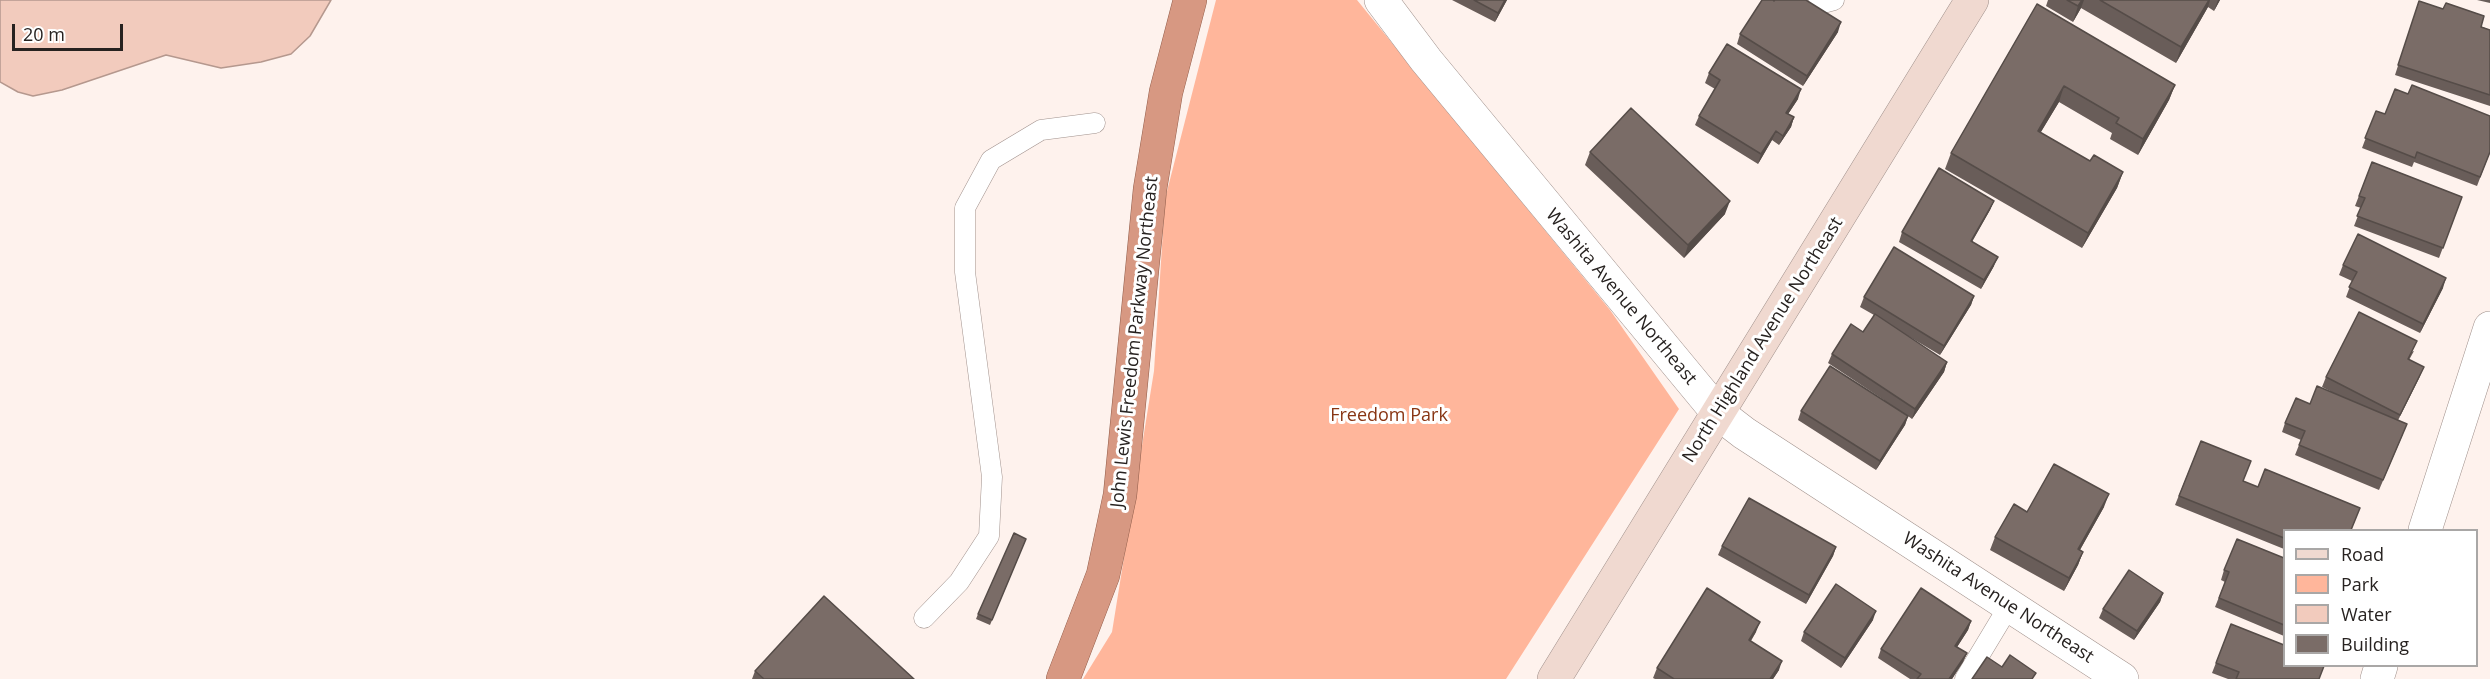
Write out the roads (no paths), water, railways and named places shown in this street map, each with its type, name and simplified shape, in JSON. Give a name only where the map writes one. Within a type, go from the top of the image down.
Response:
[{"type":"highway","name":"John Lewis Freedom Parkway Northeast","points":[[1063,679],[1103,575],[1120,495],[1150,189],[1167,92],[1190,0]]},
{"type":"main road","name":"North Highland Avenue Northeast","points":[[1554,679],[1972,0]]},
{"type":"street","name":"Washita Avenue Northeast","points":[[1381,0],[1433,69],[1718,413],[1744,433],[2122,679]]},
{"type":"street","points":[[2425,529],[2490,328]]},
{"type":"lane","points":[[1819,0],[1823,3],[1834,0]]},
{"type":"lane","points":[[924,618],[958,582],[989,536],[992,477],[965,272],[965,208],[991,160],[1041,130],[1095,123]]},
{"type":"lane","points":[[1965,679],[2009,606]]},
{"type":"water","points":[[0,0],[331,0],[310,36],[291,54],[261,62],[221,68],[166,55],[62,90],[33,96],[18,92],[0,82]]},
{"type":"park label","name":"Freedom Park","points":[[1389,416]]}]
